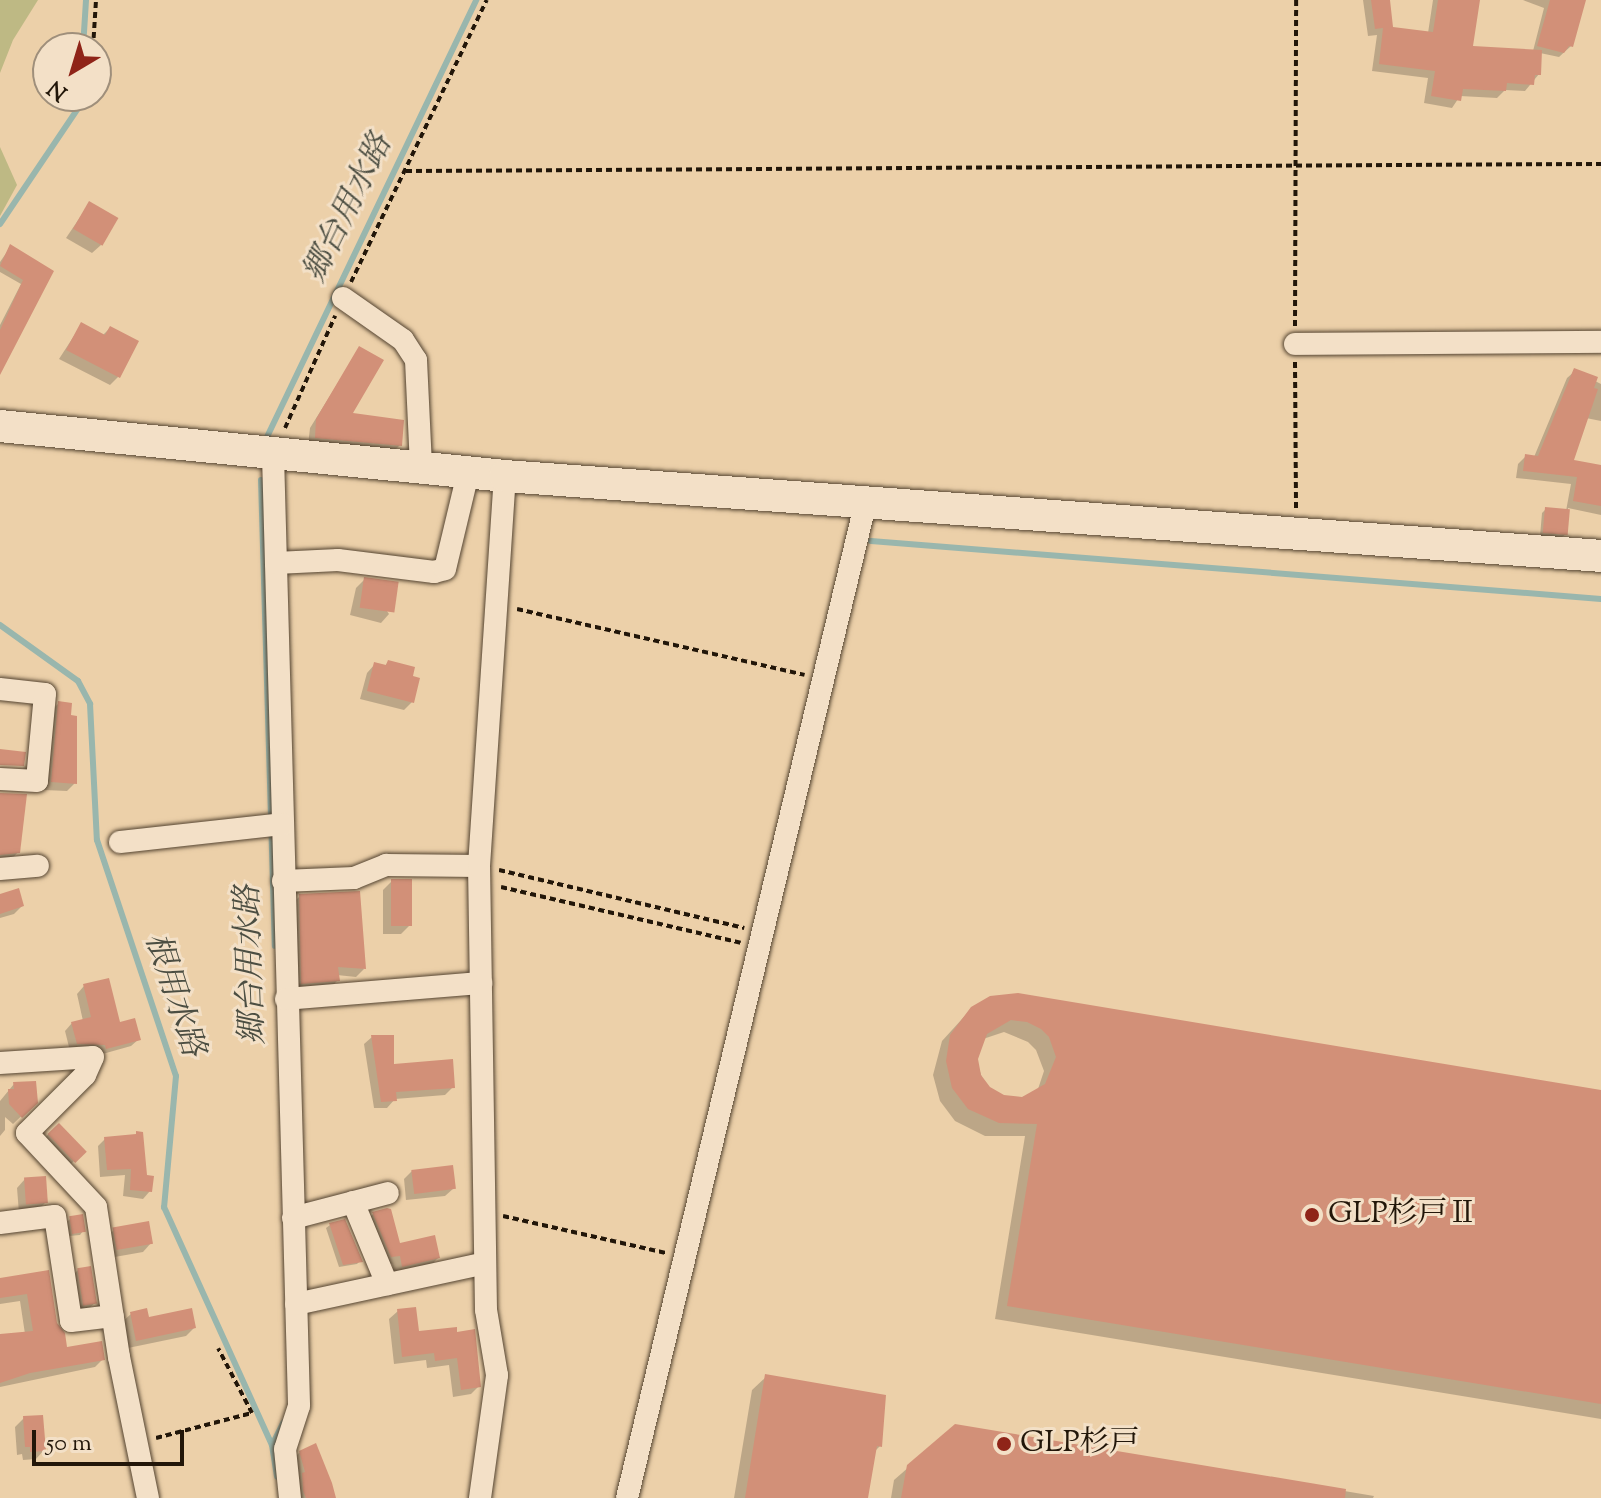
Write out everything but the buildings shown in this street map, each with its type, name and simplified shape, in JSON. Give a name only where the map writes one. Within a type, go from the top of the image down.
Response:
[{"type":"street","points":[[343,298],[403,340],[416,360],[421,468]]},
{"type":"street","points":[[1295,344],[1601,342]]},
{"type":"street","points":[[0,426],[468,473],[1601,556]]},
{"type":"street","points":[[273,455],[276,563],[275,824],[283,881],[299,1406],[285,1449],[290,1498]]},
{"type":"street","points":[[276,563],[338,560],[434,572],[445,569],[468,473]]},
{"type":"street","points":[[480,1498],[497,1375],[486,1310],[479,874],[505,476]]},
{"type":"street","points":[[627,1498],[866,501]]},
{"type":"street","points":[[0,689],[45,694],[37,781],[0,779]]},
{"type":"street","points":[[120,842],[275,824]]},
{"type":"street","points":[[283,881],[354,878],[386,865],[479,874]]},
{"type":"street","points":[[0,869],[38,866]]},
{"type":"street","points":[[286,999],[481,983]]},
{"type":"street","points":[[0,1063],[93,1057],[85,1075],[27,1133],[96,1207],[113,1316],[148,1498]]},
{"type":"street","points":[[293,1218],[388,1193]]},
{"type":"street","points":[[353,1202],[387,1284]]},
{"type":"street","points":[[0,1223],[55,1216],[71,1321],[113,1316]]},
{"type":"street","points":[[296,1304],[485,1263]]},
{"type":"path","points":[[94,32],[96,0]]},
{"type":"path","points":[[273,455],[343,298],[487,0]]},
{"type":"path","points":[[1293,165],[1296,0]]},
{"type":"path","points":[[406,171],[1601,164]]},
{"type":"path","points":[[496,604],[823,679]]},
{"type":"path","points":[[479,874],[746,928],[741,943],[479,874]]},
{"type":"path","points":[[485,1212],[683,1257]]},
{"type":"path","points":[[133,1423],[154,1439],[252,1413],[218,1348]]},
{"type":"shaded area","points":[[0,0],[38,0],[13,40],[0,73]]},
{"type":"shaded area","points":[[0,147],[17,185],[0,216]]},
{"type":"waterway","name":"根用水路","points":[[84,32],[86,0]]},
{"type":"waterway","name":"郷台用水路","points":[[266,439],[476,0]]},
{"type":"waterway","name":"根用水路","points":[[0,224],[76,112]]},
{"type":"waterway","name":"郷台用水路","points":[[261,480],[275,946]]},
{"type":"waterway","points":[[871,541],[1601,599]]},
{"type":"waterway","name":"根用水路","points":[[0,625],[78,681],[90,704],[97,840],[176,1076],[164,1207],[272,1445],[277,1477]]},
{"type":"waterway","name":"郷台用水路","points":[[272,1445],[283,1423]]},
{"type":"place","name":"GLP杉戸Ⅱ","points":[[1312,1215]]},
{"type":"place","name":"GLP杉戸","points":[[1004,1444]]}]
